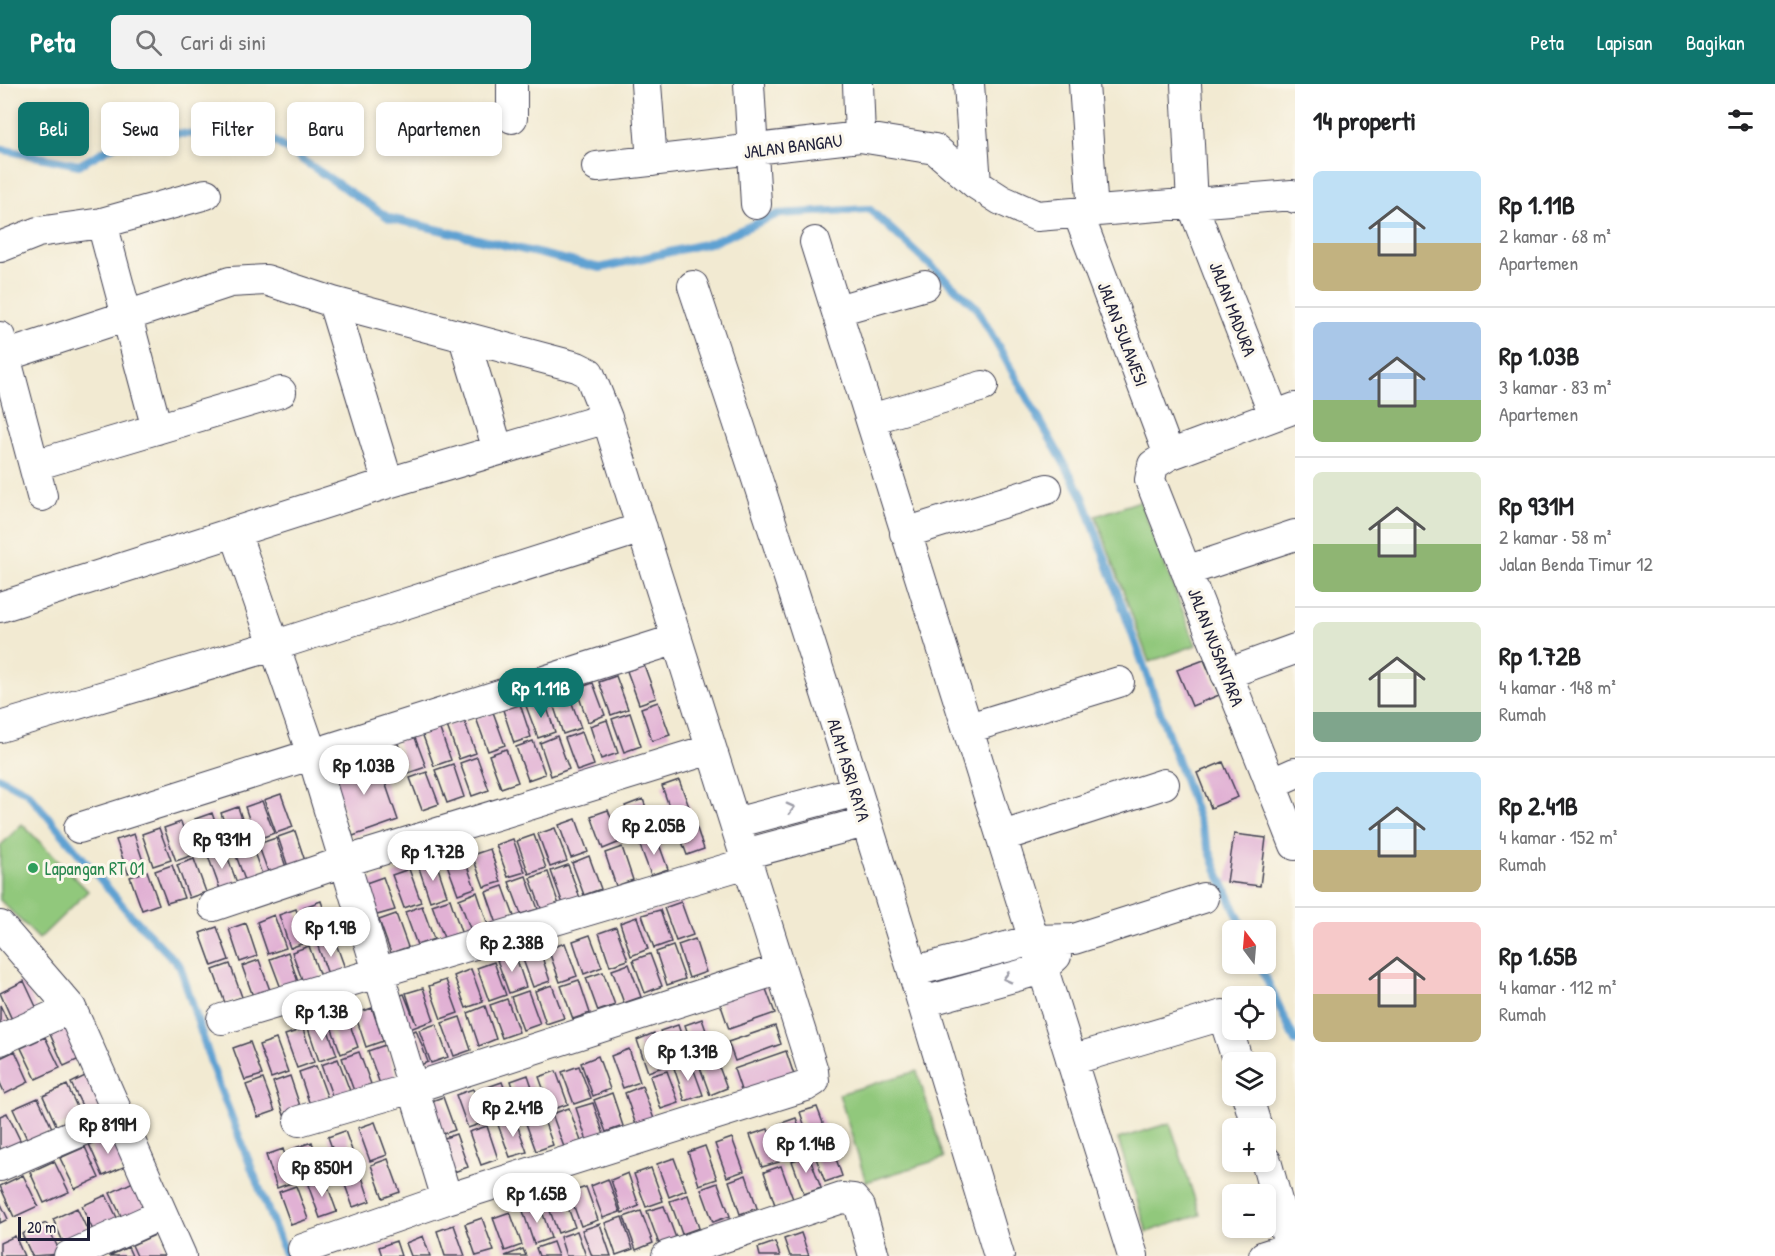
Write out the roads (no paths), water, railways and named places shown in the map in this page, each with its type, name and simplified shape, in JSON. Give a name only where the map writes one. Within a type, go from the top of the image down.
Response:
[{"type":"street","points":[[512,84],[512,118]]},
{"type":"street","points":[[646,84],[652,161]]},
{"type":"street","points":[[749,84],[756,204]]},
{"type":"street","points":[[858,84],[860,137]]},
{"type":"street","points":[[969,84],[976,183]]},
{"type":"street","name":"JALAN SULAWESI","points":[[1084,84],[1086,213],[1169,455]]},
{"type":"street","name":"JALAN MADURA","points":[[1186,84],[1192,204],[1285,412]]},
{"type":"street","name":"JALAN BANGAU","points":[[597,167],[753,152],[860,137],[935,149],[976,183],[1001,200],[1037,216],[1292,195],[1295,198]]},
{"type":"street","points":[[0,247],[38,232],[102,223],[206,194]]},
{"type":"street","points":[[102,223],[157,429]]},
{"type":"street","points":[[815,242],[872,419],[904,533],[969,728],[1133,1256]]},
{"type":"street","points":[[42,496],[3,347],[127,315],[230,282],[266,280],[333,302],[589,373],[607,418],[813,1071],[814,1081],[806,1086],[447,1199],[303,1249]]},
{"type":"street","points":[[838,310],[926,285]]},
{"type":"street","name":"ALAM ASRI RAYA","points":[[693,286],[774,528],[865,822],[915,971],[999,1256]]},
{"type":"street","points":[[333,302],[388,483]]},
{"type":"street","points":[[464,338],[498,450]]},
{"type":"street","points":[[872,419],[982,386]]},
{"type":"street","points":[[35,465],[280,392]]},
{"type":"street","points":[[1169,455],[1285,412]]},
{"type":"street","points":[[0,608],[388,483],[607,418]]},
{"type":"street","name":"JALAN NUSANTARA","points":[[1169,455],[1153,465],[1150,480],[1226,674],[1282,779],[1295,845]]},
{"type":"street","points":[[904,533],[1047,489]]},
{"type":"street","points":[[0,727],[273,646],[642,528]]},
{"type":"street","points":[[235,532],[312,754],[447,1199]]},
{"type":"street","points":[[1186,571],[1295,535]]},
{"type":"street","points":[[79,828],[677,639]]},
{"type":"street","points":[[1226,674],[1295,649]]},
{"type":"street","points":[[969,728],[1119,682]]},
{"type":"street","points":[[213,906],[344,862],[711,749]]},
{"type":"street","points":[[1003,836],[1164,784]]},
{"type":"street","points":[[735,823],[856,791]]},
{"type":"street","points":[[222,1019],[378,975],[865,822]]},
{"type":"street","points":[[915,971],[1033,940],[1074,939],[1203,898]]},
{"type":"street","points":[[0,926],[71,1008],[181,1256]]},
{"type":"street","points":[[923,1002],[1042,969],[1074,939]]},
{"type":"street","points":[[299,1121],[413,1088],[780,969]]},
{"type":"street","points":[[0,1040],[71,1008]]},
{"type":"street","points":[[1071,1060],[1223,1015],[1235,1052]]},
{"type":"street","points":[[0,1166],[119,1115]]},
{"type":"street","points":[[1268,1172],[1283,1250]]},
{"type":"street","points":[[667,1256],[842,1198],[853,1199],[860,1207],[874,1256]]},
{"type":"street","points":[[69,1256],[162,1214]]},
{"type":"waterway","points":[[0,149],[79,165],[138,132],[268,137],[389,218],[600,268],[713,242],[778,214],[869,209],[976,307],[1083,497],[1216,868],[1239,920]]},
{"type":"waterway","points":[[0,778],[27,792],[128,912],[180,966],[215,1075],[286,1256]]},
{"type":"waterway","points":[[1264,974],[1295,1041]]},
{"type":"place","name":"Lapangan RT 01","points":[[33,868]]}]
